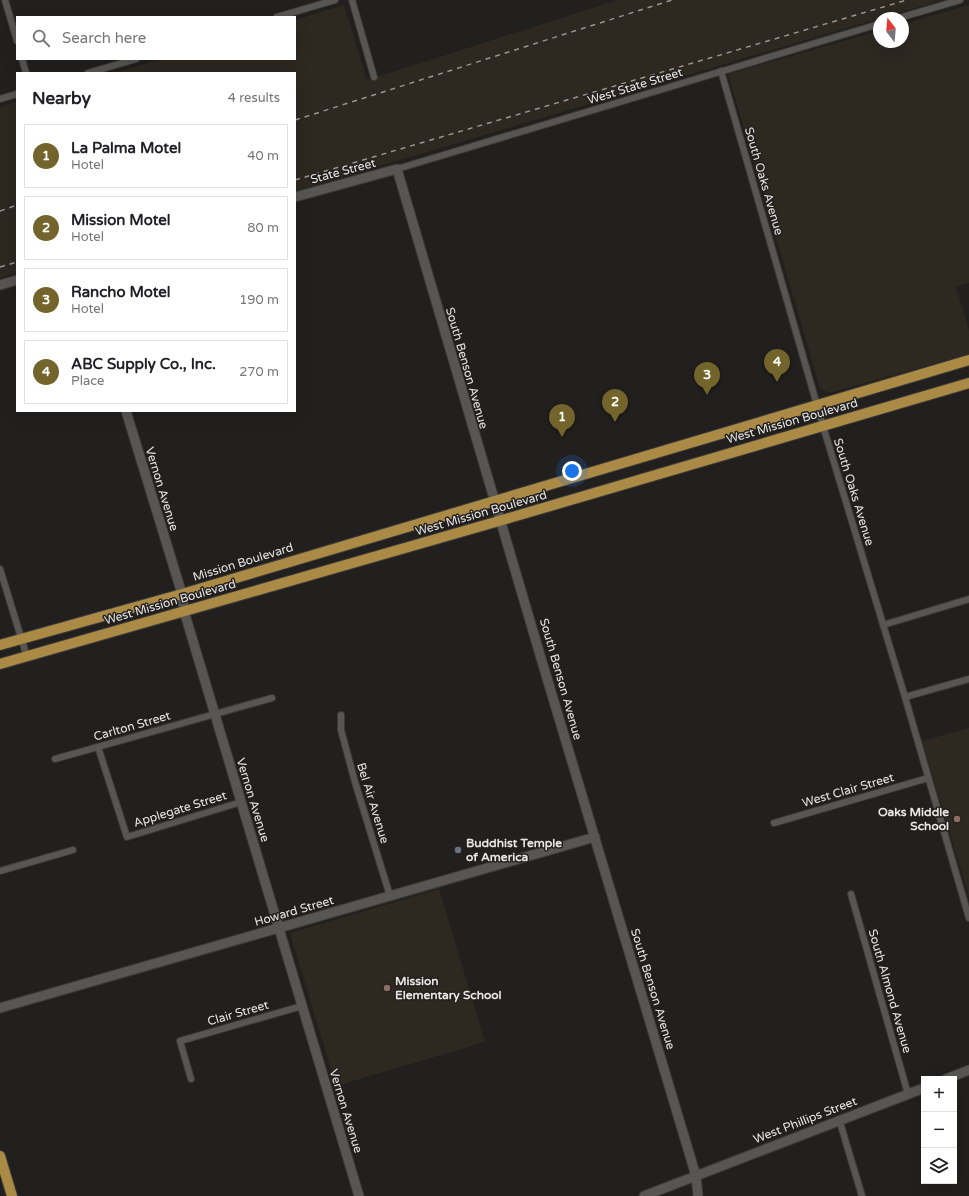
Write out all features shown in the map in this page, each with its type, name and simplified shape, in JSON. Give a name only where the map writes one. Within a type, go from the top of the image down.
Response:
[{"type":"main road","name":"West Mission Boulevard","points":[[493,501],[969,360]]},
{"type":"main road","name":"West Mission Boulevard","points":[[0,664],[184,610],[499,521],[969,383]]},
{"type":"main road","name":"Mission Boulevard","points":[[0,646],[182,594],[493,501]]},
{"type":"main road","points":[[0,1156],[12,1196]]},
{"type":"street","points":[[5,0],[16,38]]},
{"type":"street","points":[[280,16],[335,0]]},
{"type":"street","points":[[352,0],[374,77]]},
{"type":"street","points":[[909,15],[960,0]]},
{"type":"street","name":"West State Street","points":[[397,169],[873,26]]},
{"type":"street","points":[[22,60],[26,72]]},
{"type":"street","points":[[91,72],[133,60]]},
{"type":"street","name":"South Oaks Avenue","points":[[721,71],[823,426],[905,697],[969,918]]},
{"type":"street","points":[[0,100],[16,94]]},
{"type":"street","name":"State Street","points":[[296,196],[397,169]]},
{"type":"street","name":"South Benson Avenue","points":[[397,169],[493,501],[530,617],[696,1176],[698,1196]]},
{"type":"street","points":[[0,285],[16,280]]},
{"type":"street","name":"Vernon Avenue","points":[[126,412],[182,594],[184,610],[214,713],[359,1196]]},
{"type":"street","points":[[0,569],[1,578],[27,657]]},
{"type":"street","points":[[883,625],[969,599]]},
{"type":"street","points":[[905,697],[969,679]]},
{"type":"street","name":"Carlton Street","points":[[55,759],[214,713],[272,698]]},
{"type":"street","name":"Bel Air Avenue","points":[[341,715],[341,730],[351,767],[390,896]]},
{"type":"street","name":"Applegate Street","points":[[98,747],[127,837],[241,802]]},
{"type":"street","name":"West Clair Street","points":[[774,823],[928,778]]},
{"type":"street","name":"Howard Street","points":[[0,1008],[595,837]]},
{"type":"street","points":[[0,870],[73,850]]},
{"type":"street","name":"South Almond Avenue","points":[[851,894],[908,1094]]},
{"type":"street","name":"Clair Street","points":[[191,1079],[180,1041],[302,1006]]},
{"type":"street","points":[[954,1076],[969,1070]]},
{"type":"street","name":"West Phillips Street","points":[[644,1196],[839,1119],[921,1089]]},
{"type":"street","points":[[839,1119],[862,1196]]},
{"type":"shaded area","points":[[618,0],[942,0],[901,12],[873,12],[873,20],[296,191],[296,72],[117,72],[158,60],[296,60],[296,20],[344,5],[367,80]]},
{"type":"shaded area","points":[[969,5],[969,283],[956,287],[969,330],[969,354],[829,393],[820,388],[728,74],[873,33],[873,48],[909,48],[909,22]]},
{"type":"shaded area","points":[[16,101],[16,273],[0,278],[0,107]]},
{"type":"shaded area","name":"Oaks Middle School","points":[[969,728],[969,896],[922,741]]},
{"type":"shaded area","name":"Mission Elementary School","points":[[439,889],[485,1042],[336,1086],[290,933]]},
{"type":"railway","points":[[296,120],[672,0]]},
{"type":"railway","points":[[296,180],[907,0]]},
{"type":"railway","points":[[0,211],[16,205]]},
{"type":"railway","points":[[0,267],[16,262]]},
{"type":"place","name":"ABC Supply Co., Inc.","points":[[777,382]]},
{"type":"place","name":"Rancho Motel","points":[[707,395]]},
{"type":"place","name":"Mission Motel","points":[[615,422]]},
{"type":"place","name":"La Palma Motel","points":[[562,437]]},
{"type":"place","name":"Oaks Middle School","points":[[957,819]]},
{"type":"place","name":"Buddhist Temple of America","points":[[458,850]]},
{"type":"place","name":"Mission Elementary School","points":[[387,988]]}]
